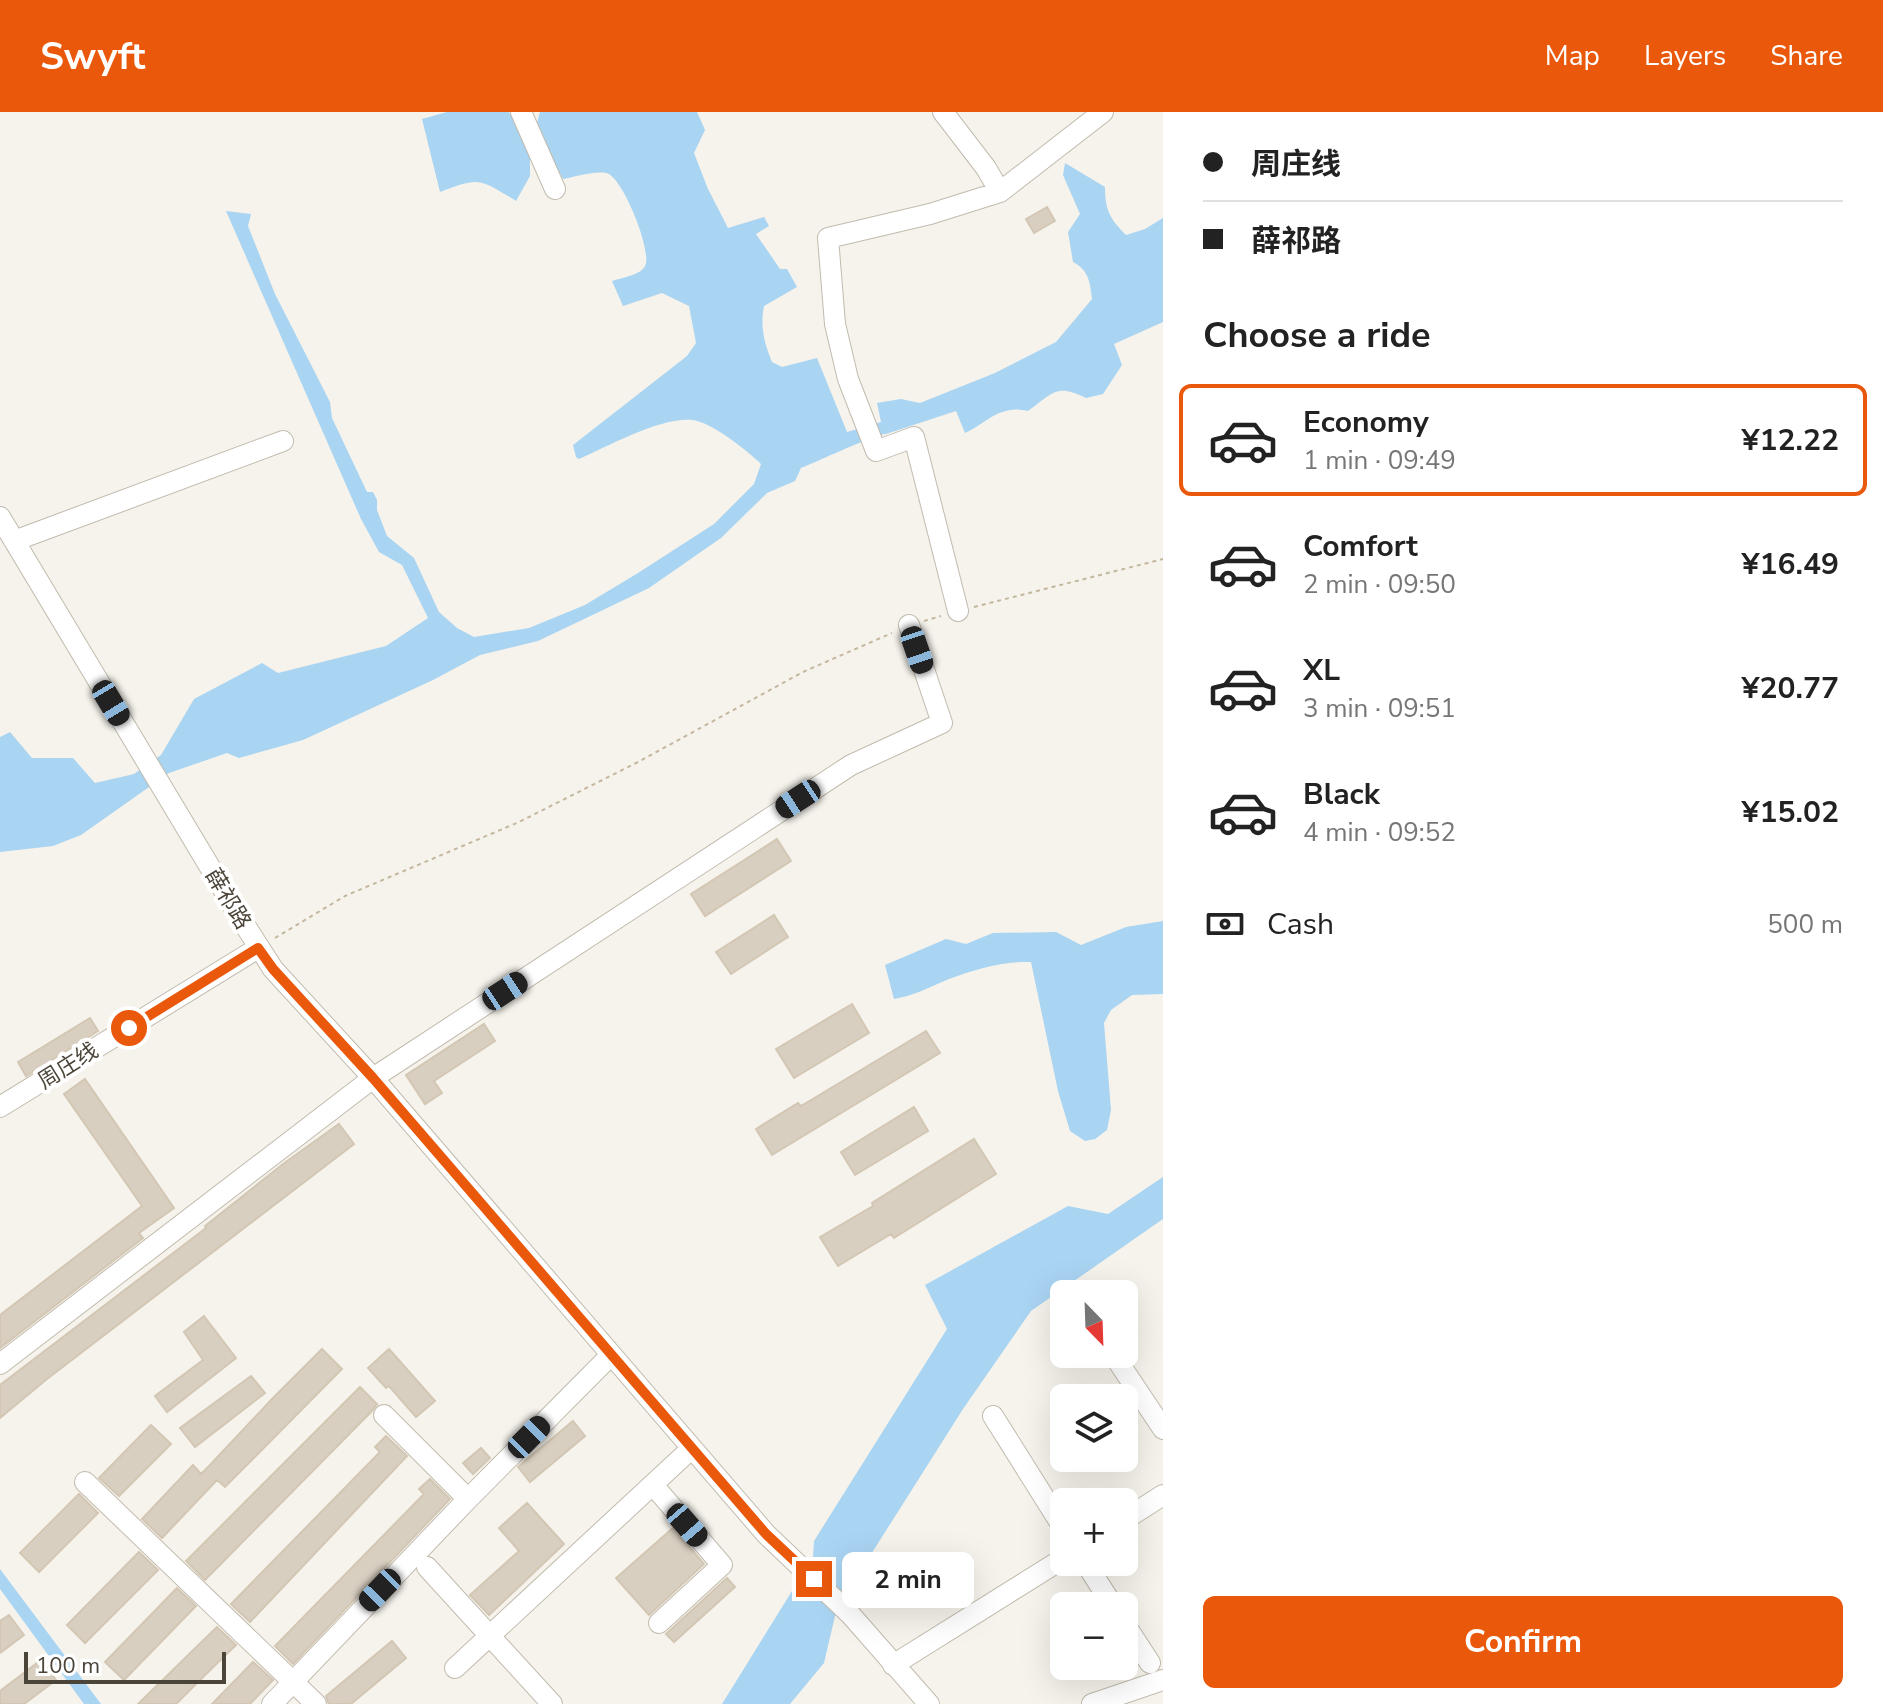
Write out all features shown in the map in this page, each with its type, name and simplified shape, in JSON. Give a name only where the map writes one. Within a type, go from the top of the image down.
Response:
[{"type":"street","points":[[521,112],[555,189]]},
{"type":"street","points":[[943,112],[986,168],[1000,192]]},
{"type":"street","points":[[958,611],[914,437],[876,451],[848,379],[835,324],[828,238],[930,214],[1000,192],[1103,112]]},
{"type":"street","points":[[14,541],[283,441]]},
{"type":"street","name":"薛祁路","points":[[0,517],[273,969],[373,1078],[766,1534],[850,1614],[929,1704]]},
{"type":"street","points":[[0,1364],[373,1078],[851,765],[942,723],[909,625]]},
{"type":"street","name":"周庄线","points":[[0,1107],[258,948]]},
{"type":"street","points":[[272,1704],[611,1355]]},
{"type":"street","points":[[1122,1368],[1163,1429]]},
{"type":"street","points":[[384,1415],[468,1499]]},
{"type":"street","points":[[993,1416],[1050,1507]]},
{"type":"street","points":[[455,1668],[692,1448]]},
{"type":"street","points":[[85,1482],[316,1704]]},
{"type":"street","points":[[653,1485],[722,1565],[659,1623]]},
{"type":"street","points":[[1138,1511],[1163,1495]]},
{"type":"street","points":[[427,1567],[552,1704]]},
{"type":"street","points":[[893,1665],[1050,1567]]},
{"type":"street","points":[[1138,1645],[1150,1663]]},
{"type":"street","points":[[1092,1704],[1163,1680]]},
{"type":"path","points":[[258,948],[345,896],[519,822],[638,762],[803,672],[909,625],[1163,559]]},
{"type":"water","points":[[447,112],[509,112],[519,130],[535,130],[540,112],[697,112],[705,130],[694,153],[728,228],[764,217],[769,226],[756,234],[780,269],[787,269],[797,287],[764,306],[762,321],[772,362],[782,367],[817,358],[847,432],[881,422],[877,403],[901,399],[920,403],[995,373],[1056,342],[1092,299],[1086,273],[1073,262],[1068,232],[1080,214],[1063,175],[1065,163],[1105,187],[1110,214],[1126,235],[1145,229],[1163,218],[1163,322],[1114,344],[1122,365],[1103,394],[1086,398],[1068,391],[1055,392],[1028,411],[1002,412],[965,433],[956,411],[858,443],[801,468],[795,481],[767,493],[721,538],[649,588],[538,641],[480,655],[303,740],[239,758],[227,753],[169,773],[81,835],[53,846],[0,852],[0,737],[10,732],[32,758],[73,758],[95,783],[134,774],[161,755],[194,699],[262,663],[278,673],[386,646],[428,618],[402,565],[379,552],[361,519],[226,211],[251,214],[248,226],[275,294],[330,402],[332,418],[367,492],[373,492],[377,500],[377,510],[387,536],[414,558],[439,612],[457,628],[474,637],[529,628],[585,605],[714,524],[754,484],[761,464],[718,431],[692,420],[665,423],[579,459],[576,457],[573,445],[687,356],[696,343],[689,306],[662,293],[623,306],[612,281],[639,272],[645,266],[645,246],[620,186],[606,173],[563,179],[548,150],[530,155],[530,176],[516,201],[480,182],[440,192],[422,119]]},
{"type":"water","points":[[1163,921],[1163,994],[1132,995],[1111,1010],[1104,1023],[1111,1110],[1107,1130],[1095,1139],[1085,1141],[1070,1131],[1058,1091],[1031,962],[979,969],[894,999],[885,965],[946,939],[966,944],[993,933],[1056,932],[1081,945],[1126,927]]},
{"type":"water","points":[[1163,1177],[1163,1219],[1075,1280],[1050,1280],[1050,1298],[1031,1311],[963,1409],[856,1578],[835,1616],[824,1663],[790,1704],[722,1704],[813,1557],[814,1541],[947,1329],[925,1285],[1068,1206],[1108,1214]]},
{"type":"water","points":[[0,1569],[101,1704],[84,1704],[0,1589]]},
{"type":"building","points":[[1047,207],[1055,221],[1034,233],[1026,219]]},
{"type":"building","points":[[777,839],[791,861],[705,916],[691,894]]},
{"type":"building","points":[[774,915],[788,937],[731,974],[716,952]]},
{"type":"building","points":[[852,1004],[869,1033],[794,1078],[776,1049]]},
{"type":"building","points":[[90,1018],[98,1031],[26,1076],[18,1062]]},
{"type":"building","points":[[484,1024],[495,1041],[434,1081],[442,1093],[425,1104],[406,1075]]},
{"type":"building","points":[[926,1031],[940,1053],[772,1155],[756,1129],[798,1103],[801,1106]]},
{"type":"building","points":[[85,1079],[174,1208],[139,1233],[143,1238],[0,1348],[0,1315],[142,1206],[64,1094]]},
{"type":"building","points":[[914,1107],[928,1131],[855,1175],[841,1152]]},
{"type":"building","points":[[339,1124],[354,1144],[0,1418],[0,1385],[206,1228],[283,1164]]},
{"type":"building","points":[[974,1139],[996,1174],[894,1238],[891,1234],[838,1266],[820,1237]]},
{"type":"building","points":[[204,1316],[236,1358],[167,1412],[155,1396],[203,1360],[184,1332]]},
{"type":"building","points":[[322,1349],[342,1369],[225,1487],[217,1480],[162,1538],[142,1519],[193,1465],[201,1474]]},
{"type":"building","points":[[389,1349],[435,1401],[416,1417],[389,1386],[386,1388],[368,1368]]},
{"type":"building","points":[[251,1376],[265,1393],[195,1447],[180,1428]]},
{"type":"building","points":[[360,1387],[377,1404],[371,1412],[205,1580],[186,1561]]},
{"type":"building","points":[[573,1421],[585,1436],[530,1482],[518,1467]]},
{"type":"building","points":[[151,1425],[171,1444],[119,1496],[99,1478]]},
{"type":"building","points":[[386,1436],[407,1456],[250,1622],[231,1604],[380,1452],[375,1447]]},
{"type":"building","points":[[481,1448],[490,1458],[473,1474],[463,1463]]},
{"type":"building","points":[[430,1479],[450,1499],[293,1664],[275,1646],[424,1494],[419,1489]]},
{"type":"building","points":[[79,1494],[98,1513],[39,1572],[20,1553]]},
{"type":"building","points":[[527,1503],[564,1544],[489,1615],[470,1595],[519,1551],[499,1528]]},
{"type":"building","points":[[673,1528],[704,1564],[649,1615],[616,1578]]},
{"type":"building","points":[[139,1552],[158,1570],[85,1643],[67,1625]]},
{"type":"building","points":[[727,1578],[735,1587],[674,1642],[666,1634]]},
{"type":"building","points":[[177,1588],[196,1606],[124,1680],[105,1662]]},
{"type":"building","points":[[9,1615],[24,1635],[0,1653],[0,1621]]},
{"type":"building","points":[[217,1627],[236,1645],[176,1704],[138,1704]]},
{"type":"building","points":[[392,1641],[406,1658],[351,1704],[329,1704],[326,1696]]},
{"type":"building","points":[[41,1660],[56,1680],[24,1704],[0,1704],[0,1691]]},
{"type":"building","points":[[253,1662],[273,1680],[250,1704],[212,1704]]},
{"type":"route","points":[[129,1028],[258,948],[273,969],[373,1078],[766,1534],[814,1579]]}]
